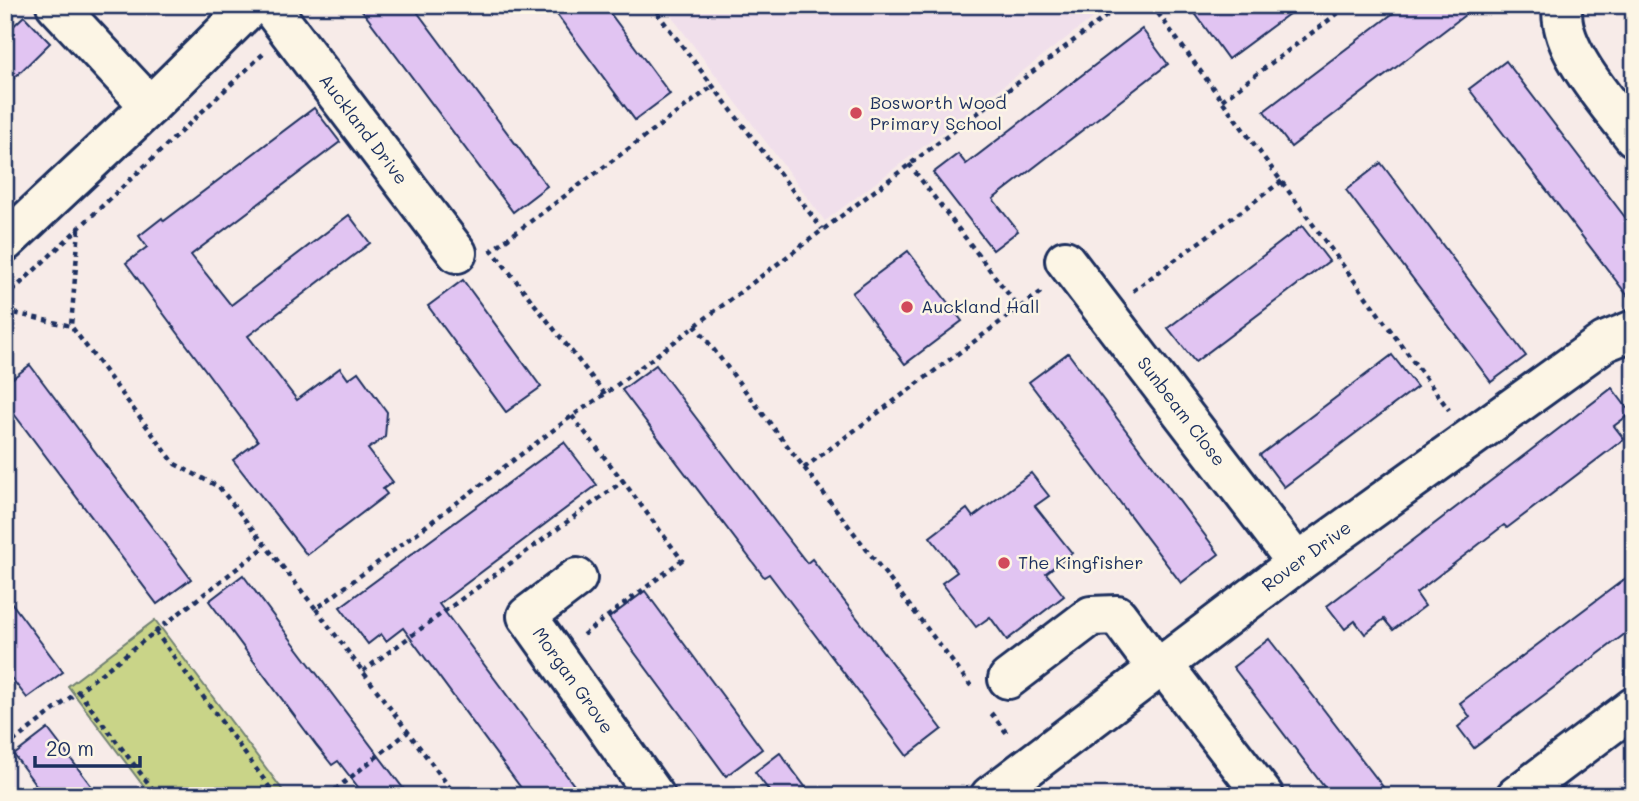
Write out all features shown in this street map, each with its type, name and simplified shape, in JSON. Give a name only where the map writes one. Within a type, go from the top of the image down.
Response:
[{"type":"street","points":[[56,5],[150,106]]},
{"type":"street","points":[[5,242],[150,106],[252,5]]},
{"type":"street","points":[[1563,5],[1561,14],[1572,54],[1634,137]]},
{"type":"street","name":"Auckland Drive","points":[[279,18],[457,253]]},
{"type":"street","name":"Sunbeam Close","points":[[1069,264],[1297,563]]},
{"type":"street","name":"Rover Drive","points":[[990,796],[1297,563],[1604,342],[1634,330]]},
{"type":"street","name":"Morgan Grove","points":[[577,578],[527,616],[655,796]]},
{"type":"street","points":[[990,692],[1091,616],[1117,615],[1264,796]]},
{"type":"street","points":[[1516,796],[1634,707]]},
{"type":"path","points":[[651,5],[822,229]]},
{"type":"path","points":[[316,609],[1121,5]]},
{"type":"path","points":[[1152,5],[1471,439]]},
{"type":"path","points":[[1222,100],[1349,5]]},
{"type":"path","points":[[6,297],[79,229],[279,18]]},
{"type":"path","points":[[605,394],[492,250],[713,86]]},
{"type":"path","points":[[909,164],[1019,308]]},
{"type":"path","points":[[1105,312],[1282,181]]},
{"type":"path","points":[[71,326],[79,229]]},
{"type":"path","points":[[804,468],[1019,308],[1069,264]]},
{"type":"path","points":[[5,312],[71,326],[175,464],[219,487],[316,609],[456,796]]},
{"type":"path","points":[[695,324],[804,468],[990,692],[1031,765]]},
{"type":"path","points":[[556,656],[682,560],[572,416]]},
{"type":"path","points":[[363,671],[623,481]]},
{"type":"path","points":[[5,748],[266,546]]},
{"type":"path","points":[[155,631],[276,796]]},
{"type":"path","points":[[78,691],[158,796]]},
{"type":"path","points":[[330,795],[408,732]]},
{"type":"shaded area","name":"Bosworth Wood Primary School","points":[[663,5],[1110,5],[825,221]]},
{"type":"green space","points":[[155,620],[287,796],[151,796],[68,686]]},
{"type":"building","points":[[358,5],[412,5],[547,186],[513,212]]},
{"type":"building","points":[[550,5],[604,5],[670,94],[635,120]]},
{"type":"building","points":[[1189,5],[1301,5],[1228,59]]},
{"type":"building","points":[[1404,5],[1478,5],[1291,147],[1264,111]]},
{"type":"building","points":[[24,16],[50,43],[5,87],[5,34]]},
{"type":"building","points":[[1142,29],[1168,64],[993,199],[1018,231],[993,250],[933,173],[958,154],[966,164]]},
{"type":"building","points":[[1506,61],[1634,229],[1634,304],[1469,89]]},
{"type":"building","points":[[314,108],[340,142],[191,255],[231,305],[349,215],[370,243],[248,336],[297,400],[340,368],[348,379],[358,372],[387,412],[385,437],[368,449],[393,482],[383,489],[387,494],[307,555],[233,460],[258,441],[126,263],[147,247],[139,236],[162,218],[164,221]]},
{"type":"building","points":[[1381,163],[1526,356],[1491,382],[1346,190]]},
{"type":"building","points":[[1302,226],[1329,261],[1195,362],[1168,328]]},
{"type":"building","name":"Auckland Hall","points":[[908,251],[962,321],[905,364],[852,293]]},
{"type":"building","points":[[463,280],[541,387],[506,412],[428,306]]},
{"type":"building","points":[[1068,353],[1219,554],[1181,583],[1029,382]]},
{"type":"building","points":[[1392,355],[1417,387],[1284,487],[1260,455]]},
{"type":"building","points":[[30,365],[191,579],[157,604],[5,402],[5,384]]},
{"type":"building","points":[[656,365],[807,563],[812,559],[942,729],[907,756],[769,574],[764,577],[622,390]]},
{"type":"building","points":[[1612,388],[1631,413],[1614,426],[1624,439],[1507,528],[1504,525],[1416,593],[1425,606],[1393,630],[1384,619],[1365,634],[1355,621],[1345,629],[1327,606]]},
{"type":"building","points":[[564,442],[597,485],[439,604],[582,796],[527,796],[403,628],[386,641],[381,634],[368,644],[340,607]]},
{"type":"building","name":"The Kingfisher","points":[[1031,473],[1049,496],[1035,506],[1072,553],[1046,573],[1064,596],[1007,640],[990,617],[976,627],[942,583],[957,572],[930,537],[967,509],[973,517]]},
{"type":"building","points":[[1634,572],[1634,627],[1474,748],[1458,727],[1470,717],[1460,703]]},
{"type":"building","points":[[243,575],[409,796],[365,796],[338,761],[332,765],[316,745],[209,601]]},
{"type":"building","points":[[645,591],[762,749],[726,776],[609,618]]},
{"type":"building","points":[[5,594],[63,672],[27,698],[5,670]]},
{"type":"building","points":[[1269,639],[1390,796],[1331,796],[1233,667]]},
{"type":"building","points":[[48,729],[99,796],[44,796],[14,755]]},
{"type":"building","points":[[780,753],[812,796],[773,796],[755,772]]},
{"type":"place","name":"Bosworth Wood Primary School","points":[[856,113]]},
{"type":"place","name":"Auckland Hall","points":[[907,307]]},
{"type":"place","name":"The Kingfisher","points":[[1004,563]]}]
